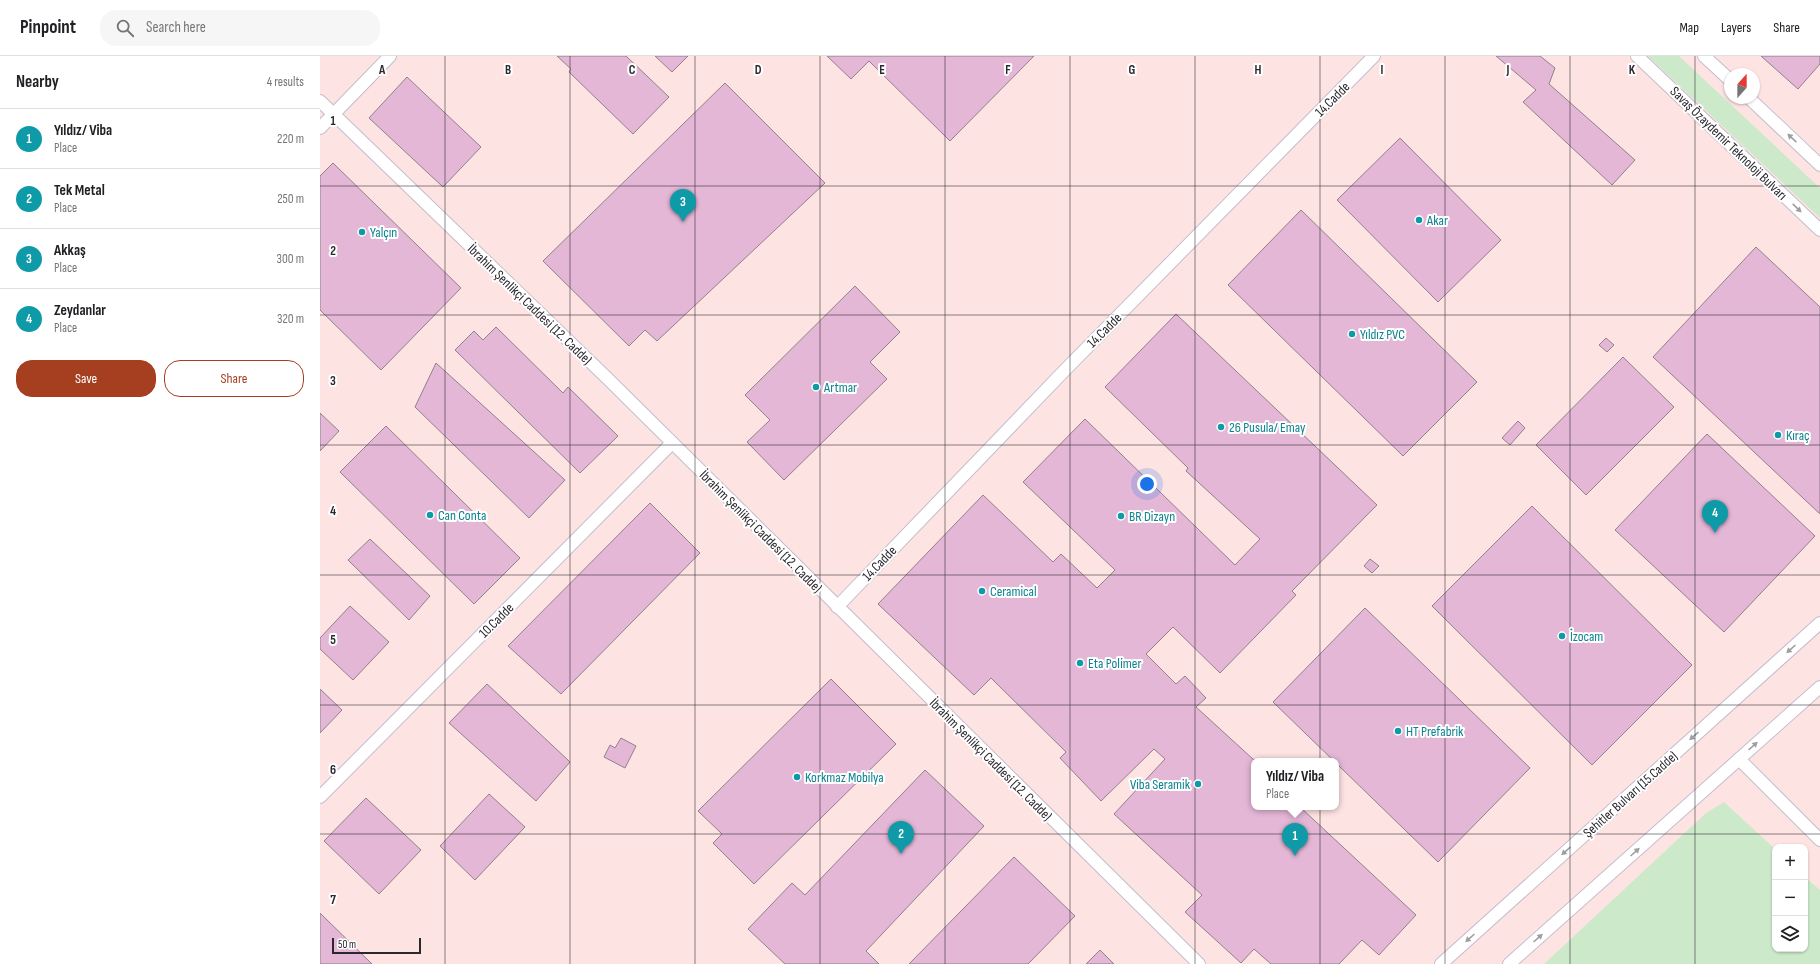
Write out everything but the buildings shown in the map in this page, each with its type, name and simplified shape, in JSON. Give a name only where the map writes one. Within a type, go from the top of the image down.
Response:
[{"type":"street","points":[[320,128],[390,56]]},
{"type":"street","name":"14.Cadde","points":[[837,607],[1065,370],[1374,56]]},
{"type":"street","name":"Savaş Özaydemir Teknoloji Bulvarı","points":[[1637,56],[1820,230]]},
{"type":"street","points":[[1704,56],[1724,74]]},
{"type":"street","name":"İbrahim Şenlikçi Caddesi (12. Cadde)","points":[[320,100],[672,442],[1199,964]]},
{"type":"street","points":[[1755,104],[1820,165]]},
{"type":"street","name":"10.Cadde","points":[[320,797],[672,442]]},
{"type":"street","name":"Şehitler Bulvarı (15.Cadde)","points":[[1441,964],[1820,623]]},
{"type":"street","points":[[1509,964],[1820,687]]},
{"type":"street","points":[[1739,759],[1820,840]]},
{"type":"shaded area","points":[[320,56],[1820,56],[1820,964],[320,964]]},
{"type":"green space","points":[[1648,56],[1679,56],[1724,98],[1724,104],[1730,104],[1820,188],[1820,218]]},
{"type":"green space","points":[[1724,802],[1772,846],[1772,952],[1808,952],[1808,880],[1820,890],[1820,964],[1544,964],[1706,813]]},
{"type":"place","name":"Akar","points":[[1419,220]]},
{"type":"place","name":"Akkaş","points":[[683,222]]},
{"type":"place","name":"Yalçın","points":[[362,232]]},
{"type":"place","name":"Yıldız PVC","points":[[1352,334]]},
{"type":"place","name":"Artmar","points":[[816,387]]},
{"type":"place","name":"26 Pusula/ Emay","points":[[1221,427]]},
{"type":"place","name":"Kıraç","points":[[1778,435]]},
{"type":"place","name":"Can Conta","points":[[430,515]]},
{"type":"place","name":"BR Dizayn","points":[[1121,516]]},
{"type":"place","name":"Zeydanlar","points":[[1715,533]]},
{"type":"place","name":"Ceramical","points":[[982,591]]},
{"type":"place","name":"İzocam","points":[[1562,636]]},
{"type":"place","name":"Eta Polimer","points":[[1080,663]]},
{"type":"place","name":"HT Prefabrik","points":[[1398,731]]},
{"type":"place","name":"Korkmaz Mobilya","points":[[797,777]]},
{"type":"place","name":"Viba Seramik","points":[[1198,784]]},
{"type":"place","name":"Tek Metal","points":[[901,854]]},
{"type":"place","name":"Yıldız/ Viba","points":[[1295,856]]}]
